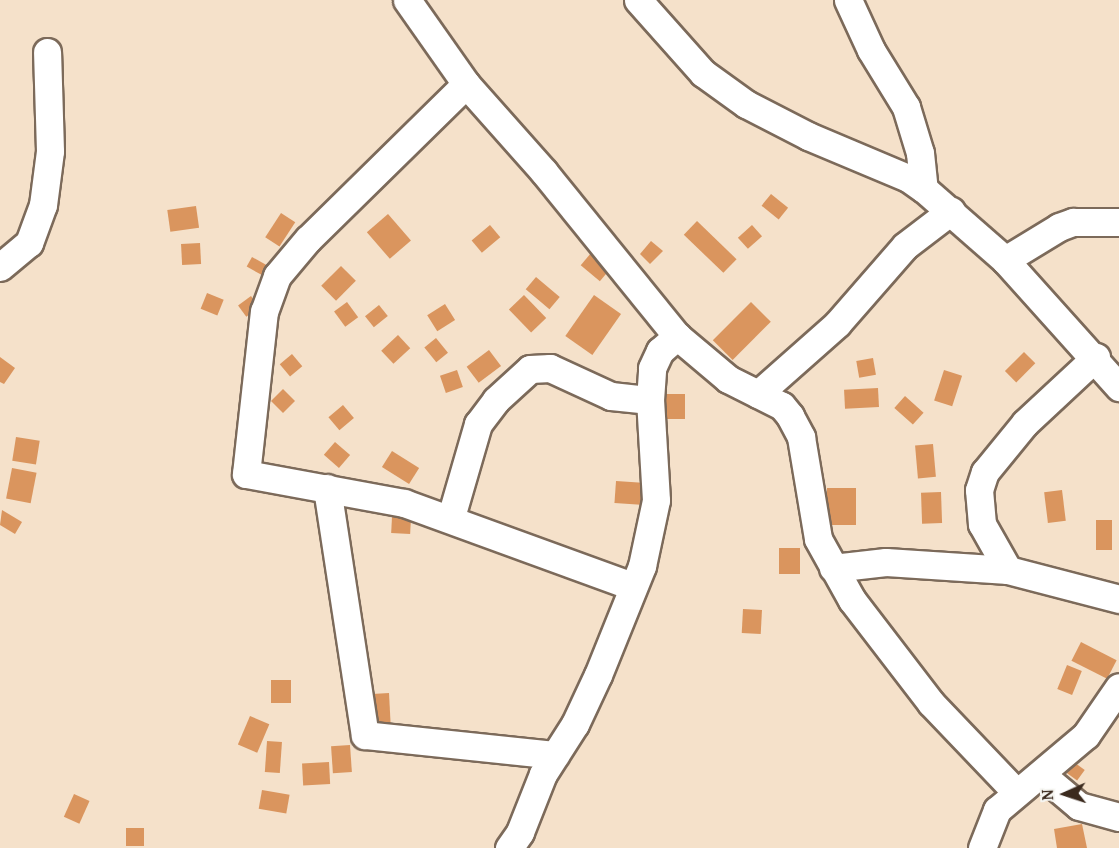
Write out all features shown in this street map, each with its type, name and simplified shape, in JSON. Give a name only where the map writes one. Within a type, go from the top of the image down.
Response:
[{"type":"street","points":[[407,0],[466,84],[544,172],[677,336],[728,379],[782,406],[797,425],[813,525],[834,568],[906,674],[979,758],[1015,791]]},
{"type":"street","points":[[638,0],[703,73],[746,104],[789,128],[908,178],[924,189],[1005,260],[1096,357],[1119,387]]},
{"type":"street","points":[[848,0],[871,50],[906,107],[921,160],[924,189]]},
{"type":"street","points":[[0,267],[29,243],[43,205],[50,151],[47,52]]},
{"type":"street","points":[[466,84],[287,261],[270,291],[264,310],[246,474],[404,503],[450,517],[632,586]]},
{"type":"street","points":[[758,394],[837,324],[905,246],[951,211]]},
{"type":"street","points":[[1005,260],[1059,227],[1073,222],[1119,222]]},
{"type":"street","points":[[509,848],[598,675],[642,566],[654,520],[657,474],[650,400],[654,360],[677,336]]},
{"type":"street","points":[[1008,570],[982,524],[979,490],[985,472],[1025,423],[1096,357]]},
{"type":"street","points":[[450,517],[478,424],[496,400],[530,369],[550,368],[611,396],[650,400]]},
{"type":"street","points":[[327,488],[365,735],[555,755]]},
{"type":"street","points":[[834,568],[886,562],[1008,570],[1119,599]]},
{"type":"street","points":[[982,848],[997,810],[1015,791],[1042,776],[1086,735],[1119,687]]},
{"type":"street","points":[[1042,776],[1079,806],[1119,817]]},
{"type":"building","points":[[771,194],[788,208],[779,220],[762,206]]},
{"type":"building","points":[[196,206],[199,228],[170,232],[167,210]]},
{"type":"building","points":[[281,213],[295,222],[279,247],[265,237]]},
{"type":"building","points":[[388,214],[411,240],[390,259],[367,232]]},
{"type":"building","points":[[697,221],[737,259],[723,273],[684,235]]},
{"type":"building","points":[[490,225],[500,237],[482,253],[472,240]]},
{"type":"building","points":[[752,225],[762,236],[748,249],[738,238]]},
{"type":"building","points":[[651,241],[663,251],[650,264],[640,254]]},
{"type":"building","points":[[200,243],[201,264],[182,265],[181,244]]},
{"type":"building","points":[[591,253],[610,269],[600,281],[581,265]]},
{"type":"building","points":[[252,257],[268,266],[262,275],[247,267]]},
{"type":"building","points":[[341,266],[356,281],[336,301],[321,286]]},
{"type":"building","points":[[536,277],[560,297],[549,309],[526,289]]},
{"type":"building","points":[[207,293],[224,300],[217,316],[201,309]]},
{"type":"building","points":[[524,295],[546,318],[531,333],[509,310]]},
{"type":"building","points":[[594,295],[621,314],[592,355],[565,336]]},
{"type":"building","points":[[251,296],[259,307],[246,317],[238,305]]},
{"type":"building","points":[[347,302],[358,317],[345,327],[334,311]]},
{"type":"building","points":[[751,302],[771,322],[733,360],[713,340]]},
{"type":"building","points":[[445,304],[455,320],[437,331],[427,315]]},
{"type":"building","points":[[379,305],[388,316],[374,327],[365,316]]},
{"type":"building","points":[[398,335],[410,348],[393,364],[381,351]]},
{"type":"building","points":[[436,338],[448,353],[436,362],[424,347]]},
{"type":"building","points":[[489,350],[501,366],[479,383],[467,367]]},
{"type":"building","points":[[1024,352],[1035,363],[1016,382],[1005,371]]},
{"type":"building","points":[[292,354],[302,366],[290,377],[280,364]]},
{"type":"building","points":[[0,357],[15,368],[4,384],[0,382]]},
{"type":"building","points":[[873,358],[876,375],[859,378],[856,361]]},
{"type":"building","points":[[457,370],[463,387],[446,393],[440,376]]},
{"type":"building","points":[[944,370],[962,376],[952,406],[934,400]]},
{"type":"building","points":[[878,388],[879,407],[845,409],[844,390]]},
{"type":"building","points":[[283,389],[295,401],[283,413],[271,401]]},
{"type":"building","points":[[664,394],[685,394],[685,419],[664,419]]},
{"type":"building","points":[[905,396],[924,413],[913,425],[894,408]]},
{"type":"building","points":[[343,405],[354,418],[339,430],[328,417]]},
{"type":"building","points":[[16,437],[40,441],[36,464],[12,461]]},
{"type":"building","points":[[335,442],[350,455],[339,468],[324,455]]},
{"type":"building","points":[[933,444],[936,477],[918,478],[915,446]]},
{"type":"building","points":[[392,451],[419,468],[409,484],[382,467]]},
{"type":"building","points":[[12,468],[37,473],[31,503],[6,498]]},
{"type":"building","points":[[616,481],[646,483],[644,505],[614,503]]},
{"type":"building","points":[[827,488],[856,488],[856,525],[827,525]]},
{"type":"building","points":[[1062,490],[1066,521],[1048,523],[1044,492]]},
{"type":"building","points":[[941,492],[942,523],[922,524],[921,493]]},
{"type":"building","points":[[2,510],[22,522],[15,534],[0,525]]},
{"type":"building","points":[[392,517],[411,518],[410,534],[391,533]]},
{"type":"building","points":[[1096,520],[1112,520],[1112,550],[1096,550]]},
{"type":"building","points":[[779,548],[800,548],[800,574],[779,574]]},
{"type":"building","points":[[743,609],[762,610],[761,634],[742,633]]},
{"type":"building","points":[[1081,642],[1117,660],[1107,679],[1071,661]]},
{"type":"building","points":[[1067,665],[1082,671],[1072,695],[1057,689]]},
{"type":"building","points":[[271,680],[291,680],[291,703],[271,703]]},
{"type":"building","points":[[389,693],[391,728],[374,729],[372,694]]},
{"type":"building","points":[[250,716],[269,724],[257,753],[238,745]]},
{"type":"building","points":[[267,741],[282,742],[280,773],[265,772]]},
{"type":"building","points":[[350,745],[352,772],[333,773],[331,746]]},
{"type":"building","points":[[1071,760],[1085,770],[1077,781],[1063,771]]},
{"type":"building","points":[[329,762],[330,784],[303,785],[302,763]]},
{"type":"building","points":[[262,790],[290,795],[286,814],[259,809]]},
{"type":"building","points":[[74,794],[90,801],[79,824],[64,817]]},
{"type":"building","points":[[1082,824],[1087,848],[1057,848],[1054,829]]},
{"type":"building","points":[[126,828],[144,828],[144,846],[126,846]]}]
